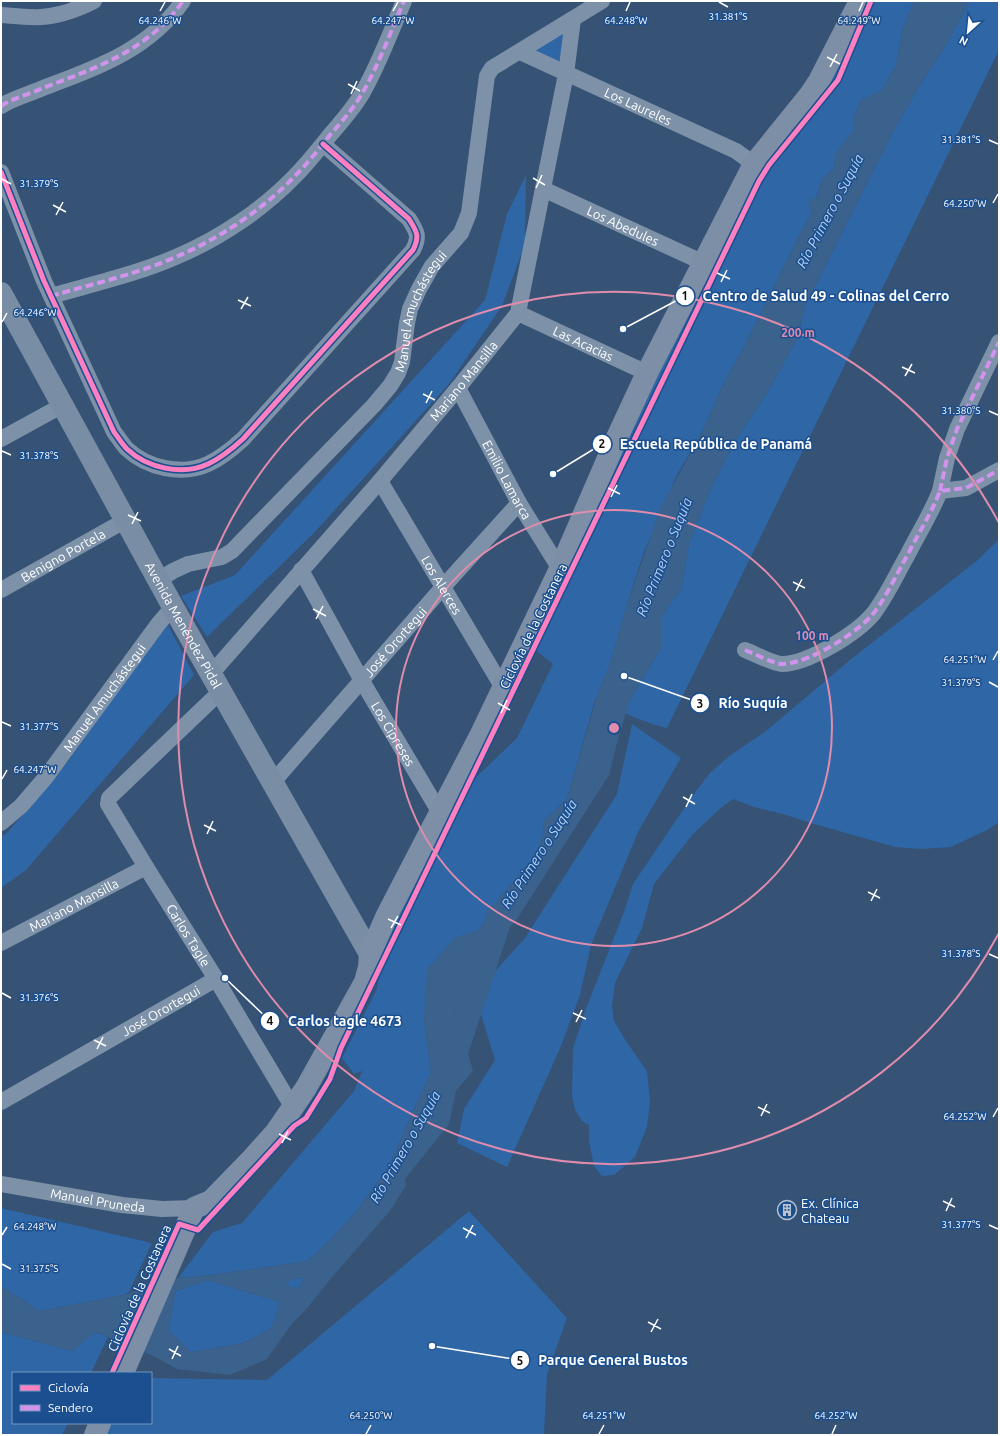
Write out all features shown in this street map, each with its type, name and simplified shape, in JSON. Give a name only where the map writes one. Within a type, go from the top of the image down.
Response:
[{"type":"main road","points":[[123,1372],[194,1208],[211,1201],[276,1132],[310,1081],[365,982],[369,967],[370,954],[387,915],[503,688],[560,570],[615,442],[647,374],[754,164],[809,96],[819,80],[860,1]]},
{"type":"main road","name":"Avenida Menéndez Pidal","points":[[1,293],[173,607],[370,954]]},
{"type":"main road","points":[[95,1435],[100,1424]]},
{"type":"street","points":[[1,15],[41,17],[62,13],[94,1]]},
{"type":"street","points":[[1,106],[103,65],[130,51],[166,22],[183,1]]},
{"type":"street","points":[[51,296],[154,266],[178,256],[206,242],[236,224],[268,201],[295,176],[352,110],[374,69],[404,1]]},
{"type":"street","name":"Manuel Amuchástegui","points":[[159,580],[188,564],[222,557],[232,551],[374,405],[390,386],[398,373],[402,362],[410,309],[419,289],[432,266],[461,233],[469,213],[487,76],[492,68],[602,1]]},
{"type":"street","name":"Mariano Mansilla","points":[[108,804],[109,798],[216,682],[301,570],[380,481],[518,314],[566,74],[573,19]]},
{"type":"street","name":"Los Laureles","points":[[520,52],[736,151],[754,164]]},
{"type":"street","points":[[1,172],[51,296],[114,432],[127,449],[140,459],[155,466],[172,469],[192,469],[207,465],[224,455],[243,439],[413,250],[418,240],[409,219],[323,144]]},
{"type":"street","name":"Los Abedules","points":[[543,189],[704,264]]},
{"type":"street","name":"Las Acacias","points":[[518,314],[647,374]]},
{"type":"street","points":[[745,650],[781,664],[797,662],[819,654],[860,627],[873,614],[933,509],[940,491],[947,458],[957,429],[999,342]]},
{"type":"street","name":"Emilio Lamarca","points":[[458,388],[519,503],[560,570]]},
{"type":"street","points":[[1,439],[63,405]]},
{"type":"street","points":[[940,491],[966,488],[999,470]]},
{"type":"street","name":"Los Alerces","points":[[380,481],[503,688]]},
{"type":"street","name":"José Orortegui","points":[[272,782],[362,681],[442,587],[519,503]]},
{"type":"street","name":"Benigno Portela","points":[[1,590],[126,520]]},
{"type":"street","name":"Los Cipreses","points":[[301,570],[362,681],[440,813]]},
{"type":"street","name":"Manuel Amuchástegui","points":[[1,823],[21,806],[46,777],[159,622],[173,607]]},
{"type":"street","name":"Carlos Tagle","points":[[108,804],[216,979],[293,1108]]},
{"type":"street","name":"Mariano Mansilla","points":[[1,943],[146,867]]},
{"type":"street","name":"José Orortegui","points":[[1,1102],[216,979]]},
{"type":"street","name":"Manuel Pruneda","points":[[1,1184],[122,1205],[162,1209],[194,1208]]},
{"type":"shaded area","points":[[860,1],[914,1],[902,31],[896,66],[881,91],[861,100],[853,120],[853,131],[836,154],[834,168],[822,179],[811,215],[723,385],[704,428],[676,477],[644,552],[610,664],[600,689],[626,710],[630,700],[661,648],[661,618],[681,589],[689,544],[709,493],[733,444],[767,393],[797,339],[805,306],[894,130],[918,88],[944,48],[970,1],[999,1],[999,50],[667,728],[630,716],[596,697],[567,799],[543,822],[544,831],[537,855],[500,897],[479,930],[455,938],[424,1019],[431,1072],[388,1168],[355,1213],[308,1261],[212,1275],[178,1278],[213,1232],[242,1223],[354,1091],[362,1071],[354,1074],[342,1058],[377,989],[381,950],[394,915],[471,782],[517,738],[553,664],[525,642],[754,164]]},
{"type":"shaded area","points":[[568,25],[561,61],[528,51]]},
{"type":"shaded area","points":[[526,175],[525,244],[502,306],[449,384],[314,533],[207,637],[181,596],[235,575],[485,300],[507,214]]},
{"type":"shaded area","points":[[999,539],[999,822],[989,829],[951,847],[921,849],[895,847],[754,807],[733,799],[723,806],[693,834],[654,884],[642,928],[615,983],[612,1006],[614,1021],[647,1071],[650,1102],[647,1127],[635,1157],[614,1175],[602,1176],[594,1166],[589,1141],[589,1125],[582,1121],[575,1110],[572,1096],[573,1048],[587,1006],[624,912],[633,884],[709,774],[728,757],[766,731],[850,660],[979,559]]},
{"type":"shaded area","points":[[166,621],[194,675],[26,870],[1,888],[1,837],[7,833],[70,759]]},
{"type":"shaded area","points":[[632,724],[681,758],[639,830],[591,945],[580,995],[561,1046],[507,1167],[457,1143],[464,1109],[495,1060],[476,998],[498,968],[525,938],[617,794]]},
{"type":"shaded area","points":[[1,1208],[152,1243],[129,1292],[124,1295],[39,1311],[1,1286]]},
{"type":"shaded area","points":[[469,1211],[567,1318],[547,1374],[544,1435],[104,1435],[110,1424],[152,1424],[152,1378],[267,1380]]},
{"type":"shaded area","points":[[304,1278],[299,1288],[284,1286],[291,1279]]},
{"type":"shaded area","points":[[208,1280],[280,1302],[272,1328],[244,1343],[191,1352],[168,1330],[176,1291]]},
{"type":"shaded area","points":[[1,1332],[72,1351],[95,1332],[108,1337],[91,1372],[12,1372],[12,1424],[68,1424],[62,1435],[1,1435]]},
{"type":"water","points":[[914,1],[970,1],[944,48],[918,88],[894,130],[805,306],[797,339],[767,393],[733,444],[709,493],[689,544],[681,589],[661,618],[661,648],[630,700],[609,775],[517,919],[490,949],[455,1009],[473,1071],[456,1091],[449,1124],[405,1179],[406,1186],[390,1211],[291,1325],[267,1359],[230,1375],[177,1369],[151,1355],[96,1332],[72,1351],[1,1332],[1,1286],[39,1311],[124,1295],[178,1278],[212,1275],[308,1261],[355,1213],[388,1168],[431,1072],[424,1019],[427,969],[455,938],[479,930],[500,897],[537,855],[544,831],[543,822],[567,799],[597,696],[610,664],[626,608],[660,509],[704,428],[723,385],[811,215],[809,201],[817,197],[822,179],[834,168],[835,154],[853,131],[853,120],[861,100],[881,91],[896,66],[902,31]],"holes":[[[304,1278],[299,1288],[285,1286],[291,1279]],[[208,1280],[280,1302],[272,1328],[244,1343],[191,1352],[168,1330],[176,1291]]]},
{"type":"waterway","name":"Río Primero o Suquía","points":[[450,1067],[500,916]]},
{"type":"marked path","points":[[1,106],[16,98],[102,65],[138,45],[169,18],[183,1]]},
{"type":"marked path","points":[[51,296],[131,273],[194,249],[225,232],[268,201],[304,167],[356,104],[385,47],[404,1]]},
{"type":"marked path","points":[[940,491],[947,458],[957,429],[999,342]]},
{"type":"marked path","points":[[745,650],[778,664],[793,663],[818,653],[856,630],[866,622],[883,600],[929,516],[940,491],[966,488],[999,470]]},
{"type":"cycle path","name":"Ciclovía de la Costanera","points":[[112,1372],[179,1224],[198,1230],[294,1126],[306,1118],[330,1079],[341,1048],[759,181],[769,165],[838,80],[871,1]]},
{"type":"cycle path","points":[[1,172],[44,281],[114,432],[123,445],[135,456],[155,465],[176,470],[198,468],[213,462],[243,439],[413,250],[417,234],[409,219],[323,144]]},
{"type":"place","name":"Centro de Salud 49 - Colinas del Cerro","points":[[623,329]]},
{"type":"place","name":"Escuela República de Panamá","points":[[553,474]]},
{"type":"place","name":"Río Suquía","points":[[624,676]]},
{"type":"place","name":"Carlos tagle 4673","points":[[225,978]]},
{"type":"place","name":"Ex. Clínica Chateau","points":[[787,1210]]},
{"type":"place","name":"Parque General Bustos","points":[[432,1346]]}]
